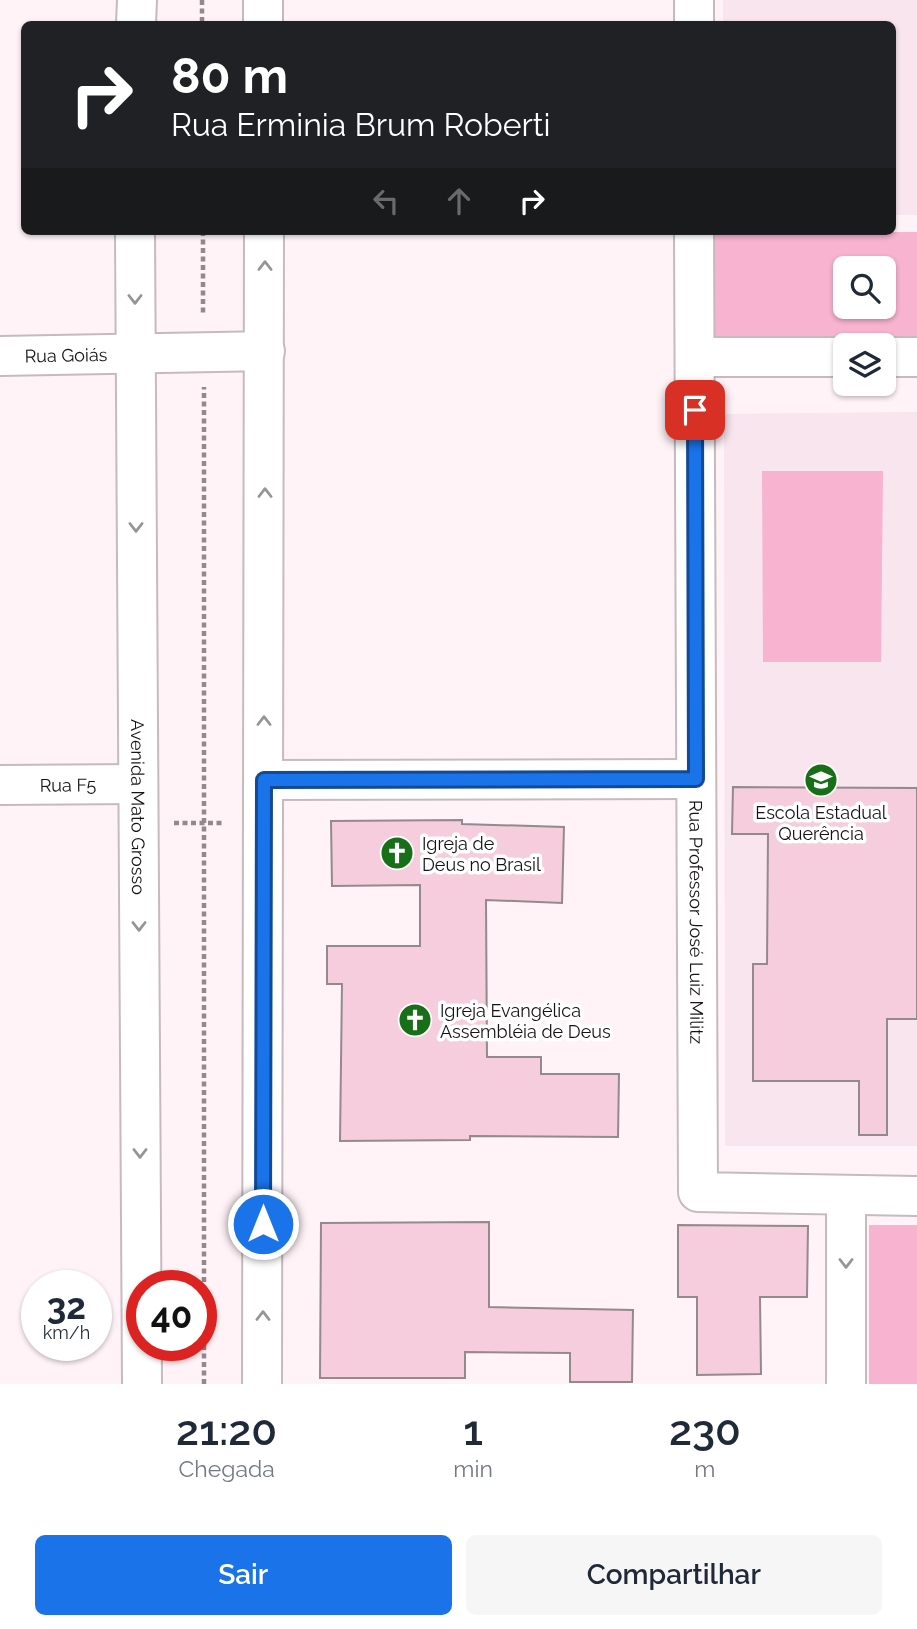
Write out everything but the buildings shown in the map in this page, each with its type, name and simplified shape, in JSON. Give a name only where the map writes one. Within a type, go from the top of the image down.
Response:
[{"type":"street","points":[[136,21],[137,0]]},
{"type":"street","points":[[263,0],[264,21]]},
{"type":"street","points":[[694,0],[694,21]]},
{"type":"street","name":"Avenida Mato Grosso","points":[[135,235],[142,1384]]},
{"type":"street","points":[[262,1384],[264,235]]},
{"type":"street","name":"Rua Professor José Luiz Militz","points":[[694,235],[698,1192],[846,1195]]},
{"type":"street","name":"Rua Goiás","points":[[0,356],[134,356],[265,351]]},
{"type":"street","points":[[695,357],[833,357]]},
{"type":"street","points":[[896,357],[917,357]]},
{"type":"street","points":[[264,780],[696,779]]},
{"type":"street","name":"Rua F5","points":[[0,785],[138,784]]},
{"type":"street","points":[[846,1384],[846,1195],[917,1196]]},
{"type":"path","points":[[202,0],[202,21]]},
{"type":"path","points":[[203,235],[204,1384]]},
{"type":"path","points":[[138,823],[264,823]]},
{"type":"shaded area","points":[[723,0],[917,0],[917,215],[896,215],[896,21],[723,21]]},
{"type":"shaded area","points":[[896,232],[917,232],[917,347],[896,347],[896,333],[833,333],[833,347],[715,346],[714,235],[896,235]]},
{"type":"shaded area","name":"Escola Estadual Querência","points":[[917,412],[917,1146],[725,1146],[724,414]]},
{"type":"shaded area","points":[[762,471],[883,471],[881,662],[763,662]]},
{"type":"shaded area","points":[[869,1225],[917,1225],[917,1384],[869,1384]]},
{"type":"place","name":"Escola Estadual Querência","points":[[821,780]]},
{"type":"place","name":"Igreja de Deus no Brasil","points":[[397,853]]},
{"type":"place","name":"Igreja Evangélica Assembléia de Deus","points":[[415,1020]]},
{"type":"route","points":[[263,1224],[264,780],[696,779],[695,410]]}]
